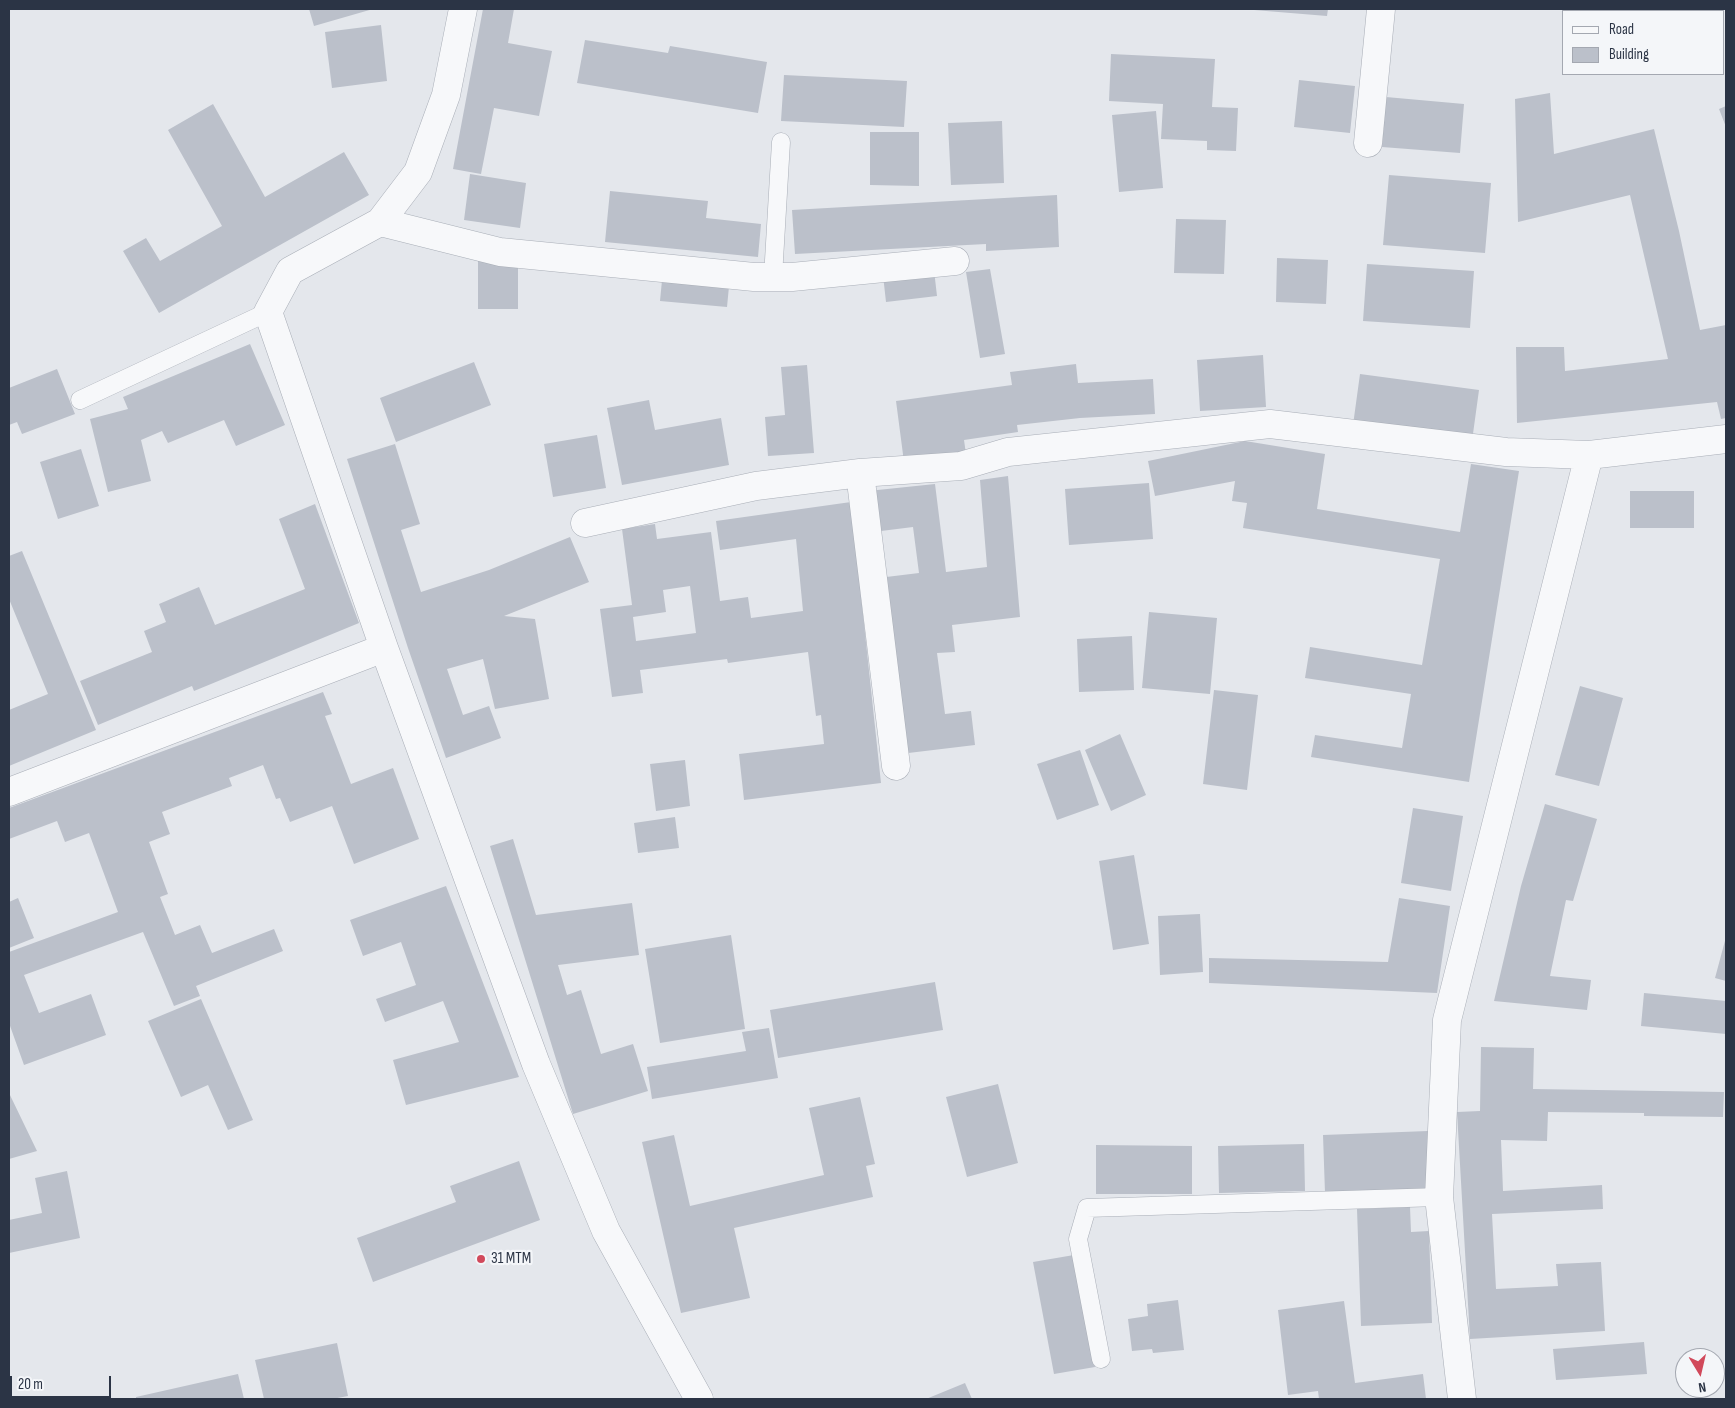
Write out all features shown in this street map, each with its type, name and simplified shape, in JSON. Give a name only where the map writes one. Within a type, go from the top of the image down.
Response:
[{"type":"street","points":[[463,9],[446,95],[418,172],[380,222],[290,272],[268,312],[384,648],[536,1064],[606,1231],[696,1398]]},
{"type":"street","points":[[1368,142],[1381,9]]},
{"type":"street","points":[[380,222],[500,252],[754,277],[792,277],[955,260]]},
{"type":"street","points":[[585,523],[756,486],[860,473],[961,466],[1008,452],[1270,424],[1506,452],[1589,456],[1726,440]]},
{"type":"street","points":[[1462,1399],[1439,1197],[1447,1020],[1589,456]]},
{"type":"street","points":[[860,473],[896,766]]},
{"type":"street","points":[[9,792],[384,648]]},
{"type":"lane","points":[[773,277],[781,142]]},
{"type":"lane","points":[[80,400],[268,312]]},
{"type":"lane","points":[[1101,1359],[1078,1239],[1087,1208],[1439,1197]]},
{"type":"building","points":[[309,9],[373,9],[314,26]]},
{"type":"building","points":[[483,9],[514,9],[508,43],[552,51],[539,116],[494,108],[481,174],[453,169]]},
{"type":"building","points":[[1254,9],[1328,9],[1327,16]]},
{"type":"building","points":[[1666,9],[1720,10],[1667,10]]},
{"type":"building","points":[[381,25],[387,81],[332,88],[325,32]]},
{"type":"building","points":[[585,40],[668,53],[670,46],[767,62],[758,113],[577,83]]},
{"type":"building","points":[[1111,54],[1215,59],[1212,107],[1238,108],[1236,151],[1207,150],[1207,141],[1161,139],[1163,104],[1109,101]]},
{"type":"building","points":[[784,75],[907,81],[904,127],[781,121]]},
{"type":"building","points":[[1299,80],[1355,86],[1350,133],[1294,127]]},
{"type":"building","points":[[1550,93],[1554,154],[1654,129],[1679,231],[1700,330],[1726,325],[1726,418],[1721,419],[1717,402],[1517,423],[1516,347],[1564,347],[1565,371],[1668,359],[1630,195],[1518,222],[1515,99]]},
{"type":"building","points":[[1386,97],[1464,104],[1460,153],[1382,147]]},
{"type":"building","points":[[213,104],[265,197],[344,152],[369,195],[159,313],[123,251],[146,238],[160,261],[222,226],[168,130]]},
{"type":"building","points":[[1726,106],[1726,127],[1719,109]]},
{"type":"building","points":[[1156,111],[1163,188],[1119,192],[1112,115]]},
{"type":"building","points":[[1002,121],[1004,183],[951,185],[948,123]]},
{"type":"building","points":[[870,132],[919,132],[919,186],[870,185]]},
{"type":"building","points":[[470,174],[526,183],[520,228],[464,220]]},
{"type":"building","points":[[1389,175],[1491,183],[1485,253],[1383,245]]},
{"type":"building","points":[[610,191],[708,201],[706,218],[761,224],[758,257],[605,242]]},
{"type":"building","points":[[1057,195],[1059,247],[986,251],[986,244],[795,254],[792,210]]},
{"type":"building","points":[[1176,219],[1226,220],[1224,274],[1174,273]]},
{"type":"building","points":[[478,257],[518,258],[518,309],[478,309]]},
{"type":"building","points":[[1277,258],[1328,260],[1326,304],[1276,302]]},
{"type":"building","points":[[1367,264],[1474,271],[1470,328],[1363,321]]},
{"type":"building","points":[[990,269],[1005,354],[980,358],[966,272]]},
{"type":"building","points":[[663,270],[730,276],[727,307],[660,301]]},
{"type":"building","points":[[934,270],[937,296],[886,302],[883,275]]},
{"type":"building","points":[[250,344],[285,425],[236,446],[224,420],[168,443],[162,431],[141,440],[151,481],[108,492],[90,419],[128,409],[123,397]]},
{"type":"building","points":[[1263,355],[1266,407],[1200,411],[1197,360]]},
{"type":"building","points":[[474,362],[491,405],[396,442],[380,398]]},
{"type":"building","points":[[1076,364],[1078,383],[1153,379],[1155,414],[1080,418],[1017,425],[1018,432],[964,440],[966,454],[904,462],[896,401],[1012,385],[1010,372]]},
{"type":"building","points":[[807,365],[814,453],[768,456],[765,417],[785,415],[781,367]]},
{"type":"building","points":[[57,369],[75,414],[22,434],[17,422],[9,425],[9,388]]},
{"type":"building","points":[[1360,374],[1479,390],[1472,441],[1353,425]]},
{"type":"building","points":[[649,400],[655,430],[721,418],[729,465],[622,485],[607,408]]},
{"type":"building","points":[[597,435],[606,488],[553,497],[544,444]]},
{"type":"building","points":[[1245,441],[1325,454],[1317,509],[1460,532],[1471,464],[1519,471],[1469,782],[1311,757],[1315,735],[1402,748],[1411,694],[1305,678],[1310,647],[1422,665],[1440,559],[1243,528],[1247,503],[1232,501],[1235,481],[1155,496],[1148,461]]},
{"type":"building","points":[[395,444],[420,524],[401,530],[421,592],[489,570],[570,537],[589,582],[504,616],[535,619],[549,699],[495,709],[483,659],[447,669],[463,715],[489,706],[501,738],[446,758],[347,459]]},
{"type":"building","points":[[81,449],[99,506],[58,519],[40,462]]},
{"type":"building","points":[[1008,476],[1020,617],[952,625],[955,652],[937,653],[945,714],[971,711],[975,745],[900,754],[878,578],[919,573],[913,527],[873,532],[868,491],[935,484],[946,572],[987,567],[980,480]]},
{"type":"building","points":[[1149,483],[1153,539],[1069,545],[1065,489]]},
{"type":"building","points":[[1630,491],[1694,491],[1694,528],[1630,528]]},
{"type":"building","points":[[851,502],[881,783],[744,800],[739,754],[824,744],[821,715],[816,716],[808,652],[728,663],[727,659],[640,670],[643,693],[612,697],[600,609],[632,605],[622,529],[655,524],[657,539],[711,532],[720,601],[748,597],[751,618],[803,611],[796,539],[720,550],[716,521]],"holes":[[[690,586],[696,633],[636,641],[633,617],[666,612],[663,590]]]},
{"type":"building","points":[[315,504],[359,623],[194,691],[192,686],[98,725],[80,681],[152,652],[144,631],[166,622],[159,604],[199,587],[215,625],[305,589],[279,519]]},
{"type":"building","points":[[22,551],[96,730],[9,766],[9,710],[48,694],[9,599],[9,556]]},
{"type":"building","points":[[1149,612],[1217,618],[1210,694],[1142,688]]},
{"type":"building","points":[[1132,636],[1134,690],[1079,692],[1077,639]]},
{"type":"building","points":[[1580,686],[1623,698],[1599,786],[1555,775]]},
{"type":"building","points":[[1214,690],[1258,695],[1247,790],[1203,784]]},
{"type":"building","points":[[323,692],[332,714],[325,716],[351,784],[393,768],[419,839],[354,864],[332,806],[290,822],[280,798],[276,799],[263,765],[229,778],[232,786],[162,812],[170,834],[149,842],[168,894],[160,897],[175,935],[200,925],[212,953],[274,929],[283,951],[196,986],[200,996],[174,1006],[143,932],[24,975],[39,1013],[91,994],[106,1035],[24,1065],[9,1023],[9,952],[118,912],[89,833],[65,842],[57,821],[9,839],[9,808]]},
{"type":"building","points":[[1120,734],[1146,795],[1111,811],[1085,750]]},
{"type":"building","points":[[1080,750],[1099,805],[1057,820],[1037,764]]},
{"type":"building","points":[[685,760],[690,806],[656,811],[650,764]]},
{"type":"building","points":[[1545,804],[1597,819],[1573,901],[1566,900],[1550,976],[1591,980],[1587,1010],[1494,1001],[1521,886]]},
{"type":"building","points":[[1413,808],[1463,816],[1451,891],[1401,883]]},
{"type":"building","points":[[675,817],[679,848],[638,853],[634,823]]},
{"type":"building","points":[[513,839],[536,915],[632,903],[639,955],[558,965],[567,995],[581,990],[601,1054],[633,1044],[648,1091],[573,1114],[490,846]]},
{"type":"building","points":[[1134,855],[1149,944],[1113,950],[1099,861]]},
{"type":"building","points":[[446,886],[519,1077],[406,1105],[393,1060],[459,1042],[443,1001],[385,1022],[376,999],[416,985],[401,942],[363,956],[350,920]]},
{"type":"building","points":[[18,898],[34,938],[9,948],[9,902]]},
{"type":"building","points":[[1399,898],[1450,906],[1437,993],[1209,983],[1209,958],[1388,962]]},
{"type":"building","points":[[1200,914],[1203,972],[1160,975],[1158,916]]},
{"type":"building","points":[[731,935],[745,1029],[660,1043],[645,949]]},
{"type":"building","points":[[1726,937],[1726,981],[1715,978]]},
{"type":"building","points":[[935,982],[943,1030],[778,1058],[770,1010]]},
{"type":"building","points":[[1644,993],[1726,1001],[1726,1034],[1641,1026]]},
{"type":"building","points":[[201,999],[253,1120],[228,1130],[208,1085],[181,1097],[148,1021]]},
{"type":"building","points":[[769,1028],[778,1078],[652,1099],[647,1067],[746,1051],[742,1032]]},
{"type":"building","points":[[1481,1047],[1534,1048],[1533,1089],[1724,1092],[1723,1117],[1644,1116],[1644,1113],[1548,1112],[1547,1141],[1501,1140],[1503,1191],[1602,1185],[1603,1209],[1492,1214],[1496,1289],[1558,1286],[1556,1264],[1601,1262],[1605,1331],[1470,1339],[1457,1112],[1480,1111]]},
{"type":"building","points":[[998,1084],[1018,1163],[967,1177],[946,1097]]},
{"type":"building","points":[[9,1093],[37,1151],[9,1159]]},
{"type":"building","points":[[860,1097],[875,1164],[866,1166],[873,1197],[734,1228],[750,1298],[681,1313],[642,1142],[674,1135],[690,1206],[824,1175],[809,1108]]},
{"type":"building","points":[[1428,1131],[1429,1189],[1325,1193],[1323,1135]]},
{"type":"building","points":[[1304,1144],[1305,1191],[1219,1193],[1218,1146]]},
{"type":"building","points":[[1096,1145],[1192,1146],[1192,1194],[1096,1194]]},
{"type":"building","points":[[519,1161],[540,1220],[373,1282],[357,1238],[456,1202],[450,1186]]},
{"type":"building","points":[[67,1171],[80,1238],[9,1253],[9,1220],[42,1213],[35,1178]]},
{"type":"building","points":[[1410,1207],[1411,1232],[1429,1231],[1432,1323],[1361,1326],[1357,1209]]},
{"type":"building","points":[[1074,1255],[1095,1367],[1054,1374],[1033,1262]]},
{"type":"building","points":[[1178,1300],[1184,1350],[1153,1353],[1152,1349],[1132,1351],[1128,1319],[1148,1316],[1147,1304]]},
{"type":"building","points":[[1344,1301],[1355,1383],[1423,1374],[1426,1399],[1319,1399],[1318,1391],[1288,1395],[1278,1310]]},
{"type":"building","points":[[1644,1342],[1647,1374],[1556,1380],[1553,1349]]},
{"type":"building","points":[[337,1343],[348,1396],[332,1399],[264,1399],[255,1360]]},
{"type":"building","points":[[238,1374],[244,1399],[136,1399],[136,1397]]},
{"type":"building","points":[[965,1383],[972,1399],[926,1399]]},
{"type":"place","name":"31 MTM","points":[[481,1259]]}]
